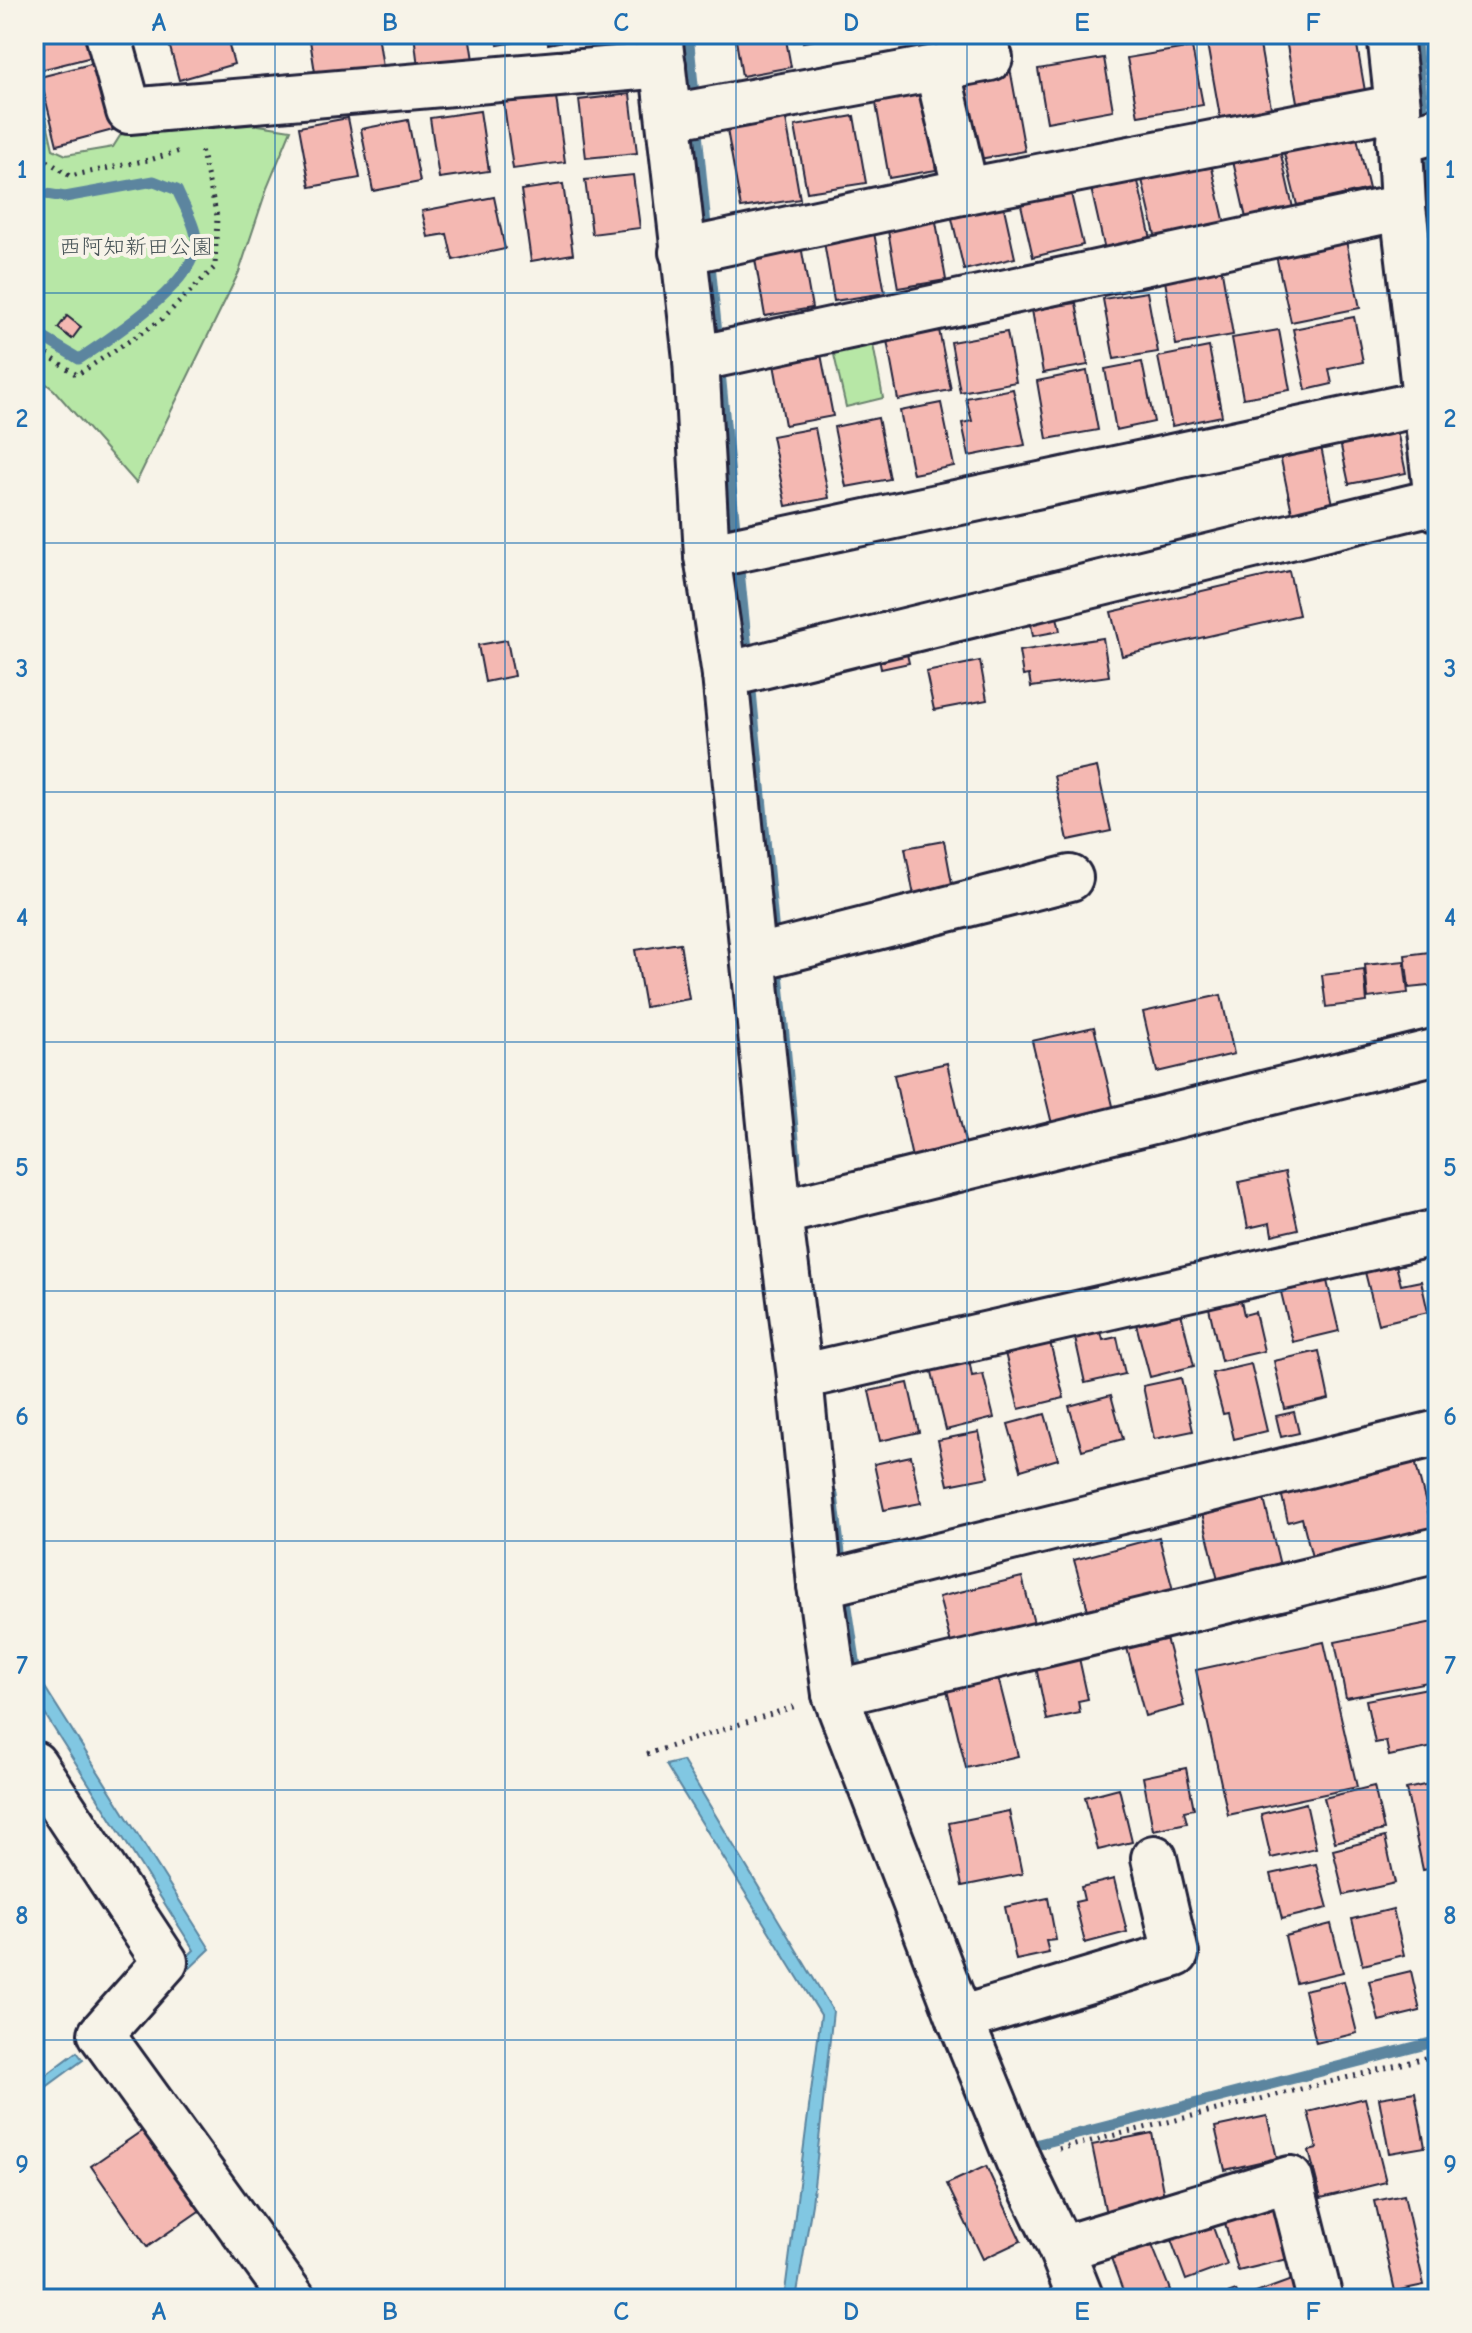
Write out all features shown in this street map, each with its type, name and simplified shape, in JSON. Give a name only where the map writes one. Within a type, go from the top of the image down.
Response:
[{"type":"street","points":[[108,34],[129,111],[661,49],[697,359],[709,556],[756,957],[781,1212],[816,1374],[821,1585],[837,1693],[974,2014],[1018,2160],[1076,2244],[1081,2299]]},
{"type":"street","points":[[1390,34],[1417,129],[1403,207],[1430,319],[1425,403],[1438,509]]},
{"type":"street","points":[[671,117],[990,58]]},
{"type":"street","points":[[937,68],[966,191]]},
{"type":"street","points":[[684,252],[966,191],[1417,129]]},
{"type":"street","points":[[697,359],[1403,207]]},
{"type":"street","points":[[709,556],[1425,403]]},
{"type":"street","points":[[725,675],[1437,501]]},
{"type":"street","points":[[756,957],[1070,878]]},
{"type":"street","points":[[781,1212],[1438,1051]]},
{"type":"street","points":[[816,1374],[1438,1232]]},
{"type":"street","points":[[821,1585],[1438,1433]]},
{"type":"street","points":[[837,1693],[1438,1550]]},
{"type":"street","points":[[34,1764],[165,1962],[101,2034],[293,2299]]},
{"type":"street","points":[[974,2014],[1176,1954],[1154,1858]]},
{"type":"street","points":[[1076,2244],[1290,2179],[1320,2299]]},
{"type":"path","points":[[34,152],[70,176],[153,159],[200,145],[217,216],[215,267],[161,320],[77,375],[34,346]]},
{"type":"path","points":[[647,1754],[837,1693]]},
{"type":"path","points":[[1055,2150],[1438,2055]]},
{"type":"green space","name":"西阿知新田公園","points":[[34,116],[46,118],[53,149],[66,155],[113,147],[132,117],[220,119],[291,130],[267,188],[239,272],[136,483],[54,390],[34,374]]},
{"type":"green space","points":[[872,339],[883,398],[846,407],[832,346]]},
{"type":"water","points":[[34,1670],[210,1949],[124,2031],[322,2299],[301,2299],[110,2031],[194,1950],[34,1697]]},
{"type":"water","points":[[683,1761],[833,2011],[812,2204],[796,2299],[784,2299],[821,2015],[666,1765]]},
{"type":"water","points":[[77,2052],[83,2060],[34,2096],[34,2084]]},
{"type":"building","points":[[34,34],[90,34],[96,56],[40,70]]},
{"type":"building","points":[[189,34],[226,34],[234,64],[179,80],[168,40]]},
{"type":"building","points":[[309,34],[378,34],[384,74],[317,85]]},
{"type":"building","points":[[414,34],[469,34],[473,60],[418,67]]},
{"type":"building","points":[[496,34],[537,34],[537,38],[498,45]]},
{"type":"building","points":[[546,34],[589,34],[590,36],[548,44]]},
{"type":"building","points":[[735,34],[785,34],[791,67],[742,76]]},
{"type":"building","points":[[801,34],[847,34],[803,42]]},
{"type":"building","points":[[938,34],[989,34],[990,39],[940,48]]},
{"type":"building","points":[[1258,34],[1272,113],[1221,122],[1206,38]]},
{"type":"building","points":[[1285,34],[1355,34],[1365,91],[1297,102]]},
{"type":"building","points":[[1438,41],[1438,83],[1428,44]]},
{"type":"building","points":[[1192,47],[1203,105],[1138,116],[1127,58]]},
{"type":"building","points":[[1104,58],[1113,110],[1047,122],[1038,69]]},
{"type":"building","points":[[95,63],[113,130],[57,145],[40,77]]},
{"type":"building","points":[[1010,68],[1025,151],[979,159],[964,76]]},
{"type":"building","points":[[922,83],[936,170],[889,178],[874,92]]},
{"type":"building","points":[[555,90],[565,162],[513,169],[503,98]]},
{"type":"building","points":[[630,94],[637,153],[586,158],[579,100]]},
{"type":"building","points":[[480,111],[489,171],[439,178],[430,118]]},
{"type":"building","points":[[785,114],[800,199],[741,208],[726,124]]},
{"type":"building","points":[[854,116],[866,183],[807,192],[795,126]]},
{"type":"building","points":[[348,118],[360,178],[310,187],[299,127]]},
{"type":"building","points":[[408,120],[420,182],[373,191],[361,129]]},
{"type":"building","points":[[1356,133],[1369,189],[1297,205],[1283,149]]},
{"type":"building","points":[[1279,146],[1293,208],[1246,218],[1232,157]]},
{"type":"building","points":[[1209,155],[1225,224],[1156,239],[1140,171]]},
{"type":"building","points":[[1136,173],[1151,239],[1105,250],[1090,184]]},
{"type":"building","points":[[633,175],[640,228],[592,234],[585,180]]},
{"type":"building","points":[[563,184],[573,254],[531,261],[521,190]]},
{"type":"building","points":[[1069,185],[1083,245],[1033,257],[1019,196]]},
{"type":"building","points":[[494,197],[505,249],[453,260],[447,234],[428,237],[422,211]]},
{"type":"building","points":[[1002,199],[1015,258],[964,270],[950,210]]},
{"type":"building","points":[[934,210],[946,280],[898,288],[886,219]]},
{"type":"building","points":[[873,227],[885,293],[834,301],[823,236]]},
{"type":"building","points":[[1345,236],[1360,308],[1291,322],[1275,251]]},
{"type":"building","points":[[800,240],[812,308],[765,316],[753,248]]},
{"type":"building","points":[[1221,266],[1233,335],[1176,345],[1164,275]]},
{"type":"building","points":[[1147,292],[1158,352],[1114,359],[1103,299]]},
{"type":"building","points":[[1076,303],[1088,365],[1043,373],[1032,310]]},
{"type":"building","points":[[67,316],[81,327],[72,339],[58,328]]},
{"type":"building","points":[[1354,317],[1363,362],[1329,369],[1332,384],[1306,390],[1293,329]]},
{"type":"building","points":[[938,325],[951,390],[898,400],[886,335]]},
{"type":"building","points":[[1279,330],[1290,390],[1243,398],[1232,338]]},
{"type":"building","points":[[1007,332],[1016,382],[960,392],[951,342]]},
{"type":"building","points":[[819,344],[833,416],[785,425],[772,353]]},
{"type":"building","points":[[1209,347],[1222,416],[1172,426],[1158,357]]},
{"type":"building","points":[[1142,362],[1154,422],[1116,430],[1105,369]]},
{"type":"building","points":[[1087,371],[1098,430],[1047,439],[1037,381]]},
{"type":"building","points":[[1013,389],[1025,445],[969,456],[962,423],[972,421],[966,398]]},
{"type":"building","points":[[941,403],[954,466],[913,474],[900,411]]},
{"type":"building","points":[[878,418],[890,479],[846,487],[834,427]]},
{"type":"building","points":[[815,428],[829,498],[786,506],[772,436]]},
{"type":"building","points":[[1397,431],[1406,473],[1349,484],[1340,442]]},
{"type":"building","points":[[1321,447],[1334,509],[1293,517],[1280,455]]},
{"type":"building","points":[[1289,571],[1299,615],[1122,656],[1111,612]]},
{"type":"building","points":[[1055,607],[1060,631],[1033,636],[1029,613]]},
{"type":"building","points":[[903,636],[909,663],[881,669],[876,642]]},
{"type":"building","points":[[1103,638],[1109,676],[1031,687],[1029,675],[1023,676],[1019,651]]},
{"type":"building","points":[[507,640],[514,676],[485,682],[478,645]]},
{"type":"building","points":[[980,661],[987,700],[934,710],[926,672]]},
{"type":"building","points":[[1097,767],[1111,831],[1068,840],[1054,776]]},
{"type":"building","points":[[944,841],[953,889],[914,896],[905,848]]},
{"type":"building","points":[[680,943],[689,999],[645,1007],[635,950]]},
{"type":"building","points":[[1438,951],[1438,985],[1409,988],[1405,955]]},
{"type":"building","points":[[1404,961],[1408,993],[1368,998],[1365,965]]},
{"type":"building","points":[[1364,970],[1367,1002],[1326,1007],[1322,975]]},
{"type":"building","points":[[1221,995],[1234,1054],[1157,1072],[1143,1012]]},
{"type":"building","points":[[1094,1027],[1114,1110],[1052,1124],[1032,1041]]},
{"type":"building","points":[[947,1063],[966,1146],[912,1158],[894,1075]]},
{"type":"building","points":[[1285,1172],[1298,1229],[1272,1235],[1270,1223],[1248,1228],[1239,1182]]},
{"type":"building","points":[[1395,1261],[1401,1285],[1421,1281],[1428,1312],[1378,1324],[1364,1268]]},
{"type":"building","points":[[1327,1281],[1339,1331],[1293,1342],[1281,1292]]},
{"type":"building","points":[[1239,1292],[1244,1315],[1255,1312],[1264,1351],[1221,1361],[1207,1299]]},
{"type":"building","points":[[1181,1313],[1194,1366],[1150,1377],[1136,1324]]},
{"type":"building","points":[[1099,1324],[1103,1340],[1117,1337],[1125,1374],[1085,1383],[1073,1329]]},
{"type":"building","points":[[1050,1342],[1064,1398],[1019,1409],[1005,1353]]},
{"type":"building","points":[[1319,1351],[1329,1399],[1285,1409],[1274,1361]]},
{"type":"building","points":[[969,1359],[972,1376],[983,1374],[994,1418],[946,1430],[931,1368]]},
{"type":"building","points":[[1251,1364],[1267,1431],[1234,1439],[1228,1413],[1223,1414],[1212,1373]]},
{"type":"building","points":[[1181,1378],[1193,1431],[1154,1439],[1143,1386]]},
{"type":"building","points":[[908,1383],[919,1432],[880,1441],[869,1391]]},
{"type":"building","points":[[1111,1395],[1123,1439],[1082,1450],[1069,1406]]},
{"type":"building","points":[[1294,1412],[1299,1433],[1281,1437],[1276,1416]]},
{"type":"building","points":[[1045,1414],[1058,1459],[1021,1470],[1008,1424]]},
{"type":"building","points":[[979,1432],[989,1477],[948,1485],[938,1440]]},
{"type":"building","points":[[1413,1453],[1434,1535],[1314,1565],[1302,1518],[1288,1522],[1281,1492]]},
{"type":"building","points":[[911,1456],[921,1503],[884,1510],[874,1464]]},
{"type":"building","points":[[1263,1495],[1283,1578],[1221,1593],[1201,1509]]},
{"type":"building","points":[[1159,1537],[1174,1594],[1090,1617],[1074,1560]]},
{"type":"building","points":[[1022,1577],[1037,1635],[954,1655],[939,1597]]},
{"type":"building","points":[[1438,1621],[1438,1680],[1346,1698],[1335,1642]]},
{"type":"building","points":[[1166,1638],[1184,1706],[1145,1716],[1127,1648]]},
{"type":"building","points":[[1324,1642],[1357,1787],[1228,1815],[1196,1670]]},
{"type":"building","points":[[1079,1658],[1088,1699],[1078,1701],[1080,1713],[1047,1720],[1036,1667]]},
{"type":"building","points":[[998,1677],[1018,1756],[966,1768],[947,1690]]},
{"type":"building","points":[[1438,1686],[1438,1746],[1389,1756],[1386,1741],[1375,1743],[1366,1700]]},
{"type":"building","points":[[1186,1768],[1194,1809],[1184,1811],[1187,1823],[1153,1830],[1143,1777]]},
{"type":"building","points":[[1438,1782],[1438,1867],[1423,1870],[1406,1789]]},
{"type":"building","points":[[1374,1786],[1384,1830],[1335,1842],[1324,1798]]},
{"type":"building","points":[[1119,1788],[1132,1842],[1098,1850],[1085,1797]]},
{"type":"building","points":[[1306,1803],[1316,1848],[1271,1858],[1261,1814]]},
{"type":"building","points":[[1009,1811],[1022,1874],[962,1886],[949,1823]]},
{"type":"building","points":[[1385,1837],[1395,1883],[1344,1895],[1333,1850]]},
{"type":"building","points":[[1316,1864],[1328,1908],[1282,1919],[1271,1874]]},
{"type":"building","points":[[1114,1879],[1127,1932],[1085,1943],[1075,1902],[1084,1900],[1081,1887]]},
{"type":"building","points":[[1048,1898],[1056,1940],[1046,1941],[1049,1953],[1016,1960],[1005,1907]]},
{"type":"building","points":[[1393,1909],[1404,1955],[1363,1965],[1352,1919]]},
{"type":"building","points":[[1331,1924],[1343,1972],[1296,1983],[1285,1936]]},
{"type":"building","points":[[1411,1971],[1420,2011],[1379,2021],[1369,1981]]},
{"type":"building","points":[[1344,1981],[1357,2033],[1316,2043],[1304,1990]]},
{"type":"building","points":[[1415,2092],[1425,2147],[1389,2153],[1379,2098]]},
{"type":"building","points":[[1365,2098],[1386,2182],[1321,2198],[1309,2151],[1317,2149],[1308,2112]]},
{"type":"building","points":[[1267,2116],[1277,2158],[1225,2170],[1215,2127]]},
{"type":"building","points":[[146,2128],[202,2209],[147,2247],[91,2166]]},
{"type":"building","points":[[1152,2133],[1165,2202],[1106,2214],[1092,2145]]},
{"type":"building","points":[[986,2166],[1021,2241],[983,2259],[947,2184]]},
{"type":"building","points":[[1404,2195],[1424,2285],[1395,2291],[1375,2201]]},
{"type":"building","points":[[1276,2197],[1292,2258],[1238,2271],[1222,2212]]},
{"type":"building","points":[[1208,2214],[1227,2265],[1186,2280],[1167,2229]]},
{"type":"building","points":[[1150,2240],[1170,2290],[1146,2299],[1126,2299],[1110,2255]]},
{"type":"building","points":[[1294,2279],[1302,2299],[1255,2299],[1253,2294]]},
{"type":"building","points":[[1236,2291],[1239,2299],[1213,2299]]},
{"type":"waterway","points":[[688,34],[695,105]]},
{"type":"waterway","points":[[1415,34],[1425,125]]},
{"type":"waterway","points":[[696,122],[707,236]]},
{"type":"waterway","points":[[1426,142],[1438,253]]},
{"type":"waterway","points":[[34,192],[65,197],[154,181],[177,190],[196,237],[194,253],[185,271],[170,289],[152,306],[79,359],[34,332]]},
{"type":"waterway","points":[[709,254],[718,344]]},
{"type":"waterway","points":[[719,361],[736,539]]},
{"type":"waterway","points":[[738,560],[748,659]]},
{"type":"waterway","points":[[750,680],[775,945]]},
{"type":"waterway","points":[[777,962],[796,1160]]},
{"type":"waterway","points":[[833,1495],[842,1570]]},
{"type":"waterway","points":[[844,1587],[858,1680]]},
{"type":"waterway","points":[[1027,2147],[1438,2041]]}]
